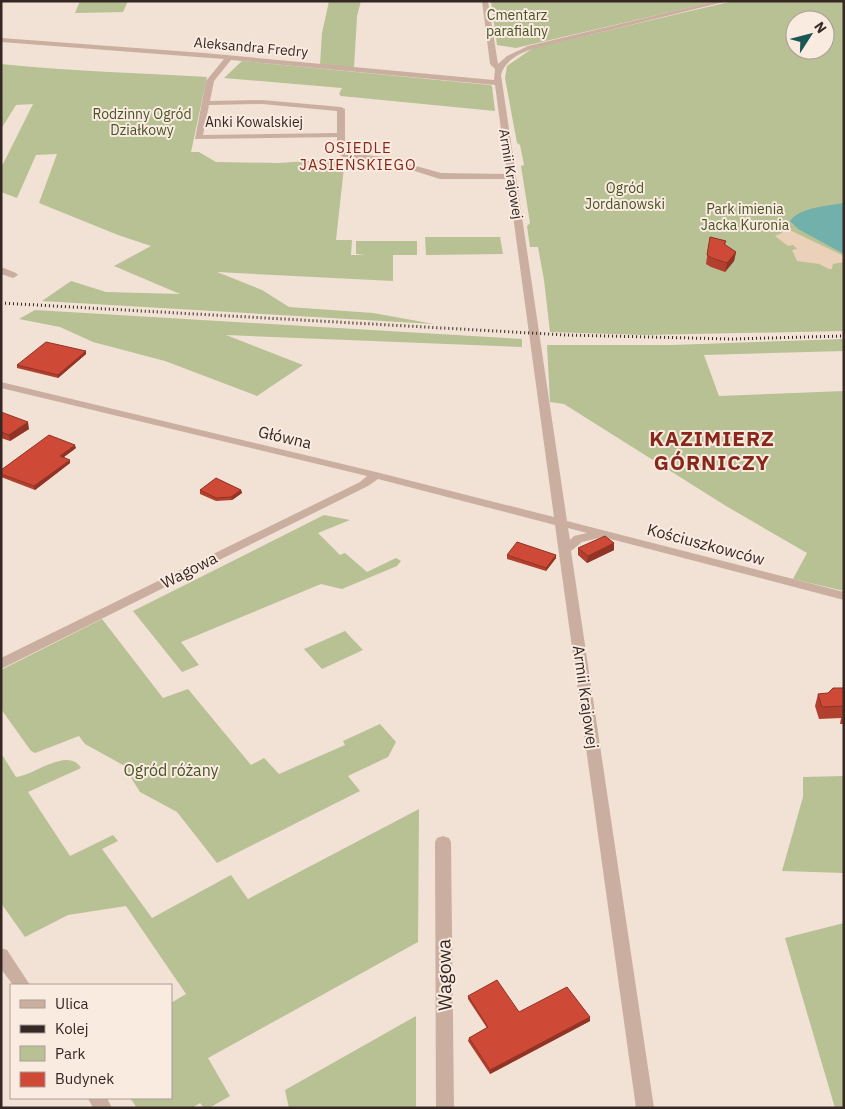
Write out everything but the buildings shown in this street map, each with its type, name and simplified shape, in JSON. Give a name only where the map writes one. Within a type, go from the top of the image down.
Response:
[{"type":"street","points":[[485,1],[494,64],[499,68],[505,60],[514,55],[551,42],[725,1]]},
{"type":"street","name":"Aleksandra Fredry","points":[[1,40],[229,58],[498,83]]},
{"type":"street","points":[[493,52],[514,55]]},
{"type":"street","name":"Anki Kowalskiej","points":[[229,58],[214,74],[205,103],[198,137],[342,135]]},
{"type":"street","name":"Armii Krajowej","points":[[499,68],[498,83],[511,177],[645,1108]]},
{"type":"street","name":"Anki Kowalskiej","points":[[205,103],[262,102],[341,109],[341,153],[346,156],[384,159],[440,176],[511,177]]},
{"type":"street","points":[[1,270],[13,275]]},
{"type":"street","name":"Główna","points":[[1,385],[376,475],[560,523]]},
{"type":"street","name":"Wagowa","points":[[1,664],[364,484],[376,475]]},
{"type":"street","name":"Kościuszkowców","points":[[560,523],[844,596]]},
{"type":"street","points":[[565,550],[578,539],[604,534]]},
{"type":"street","name":"Wagowa","points":[[443,842],[445,1108]]},
{"type":"street","points":[[1,955],[21,984]]},
{"type":"green space","points":[[80,1],[128,1],[123,12],[75,13]]},
{"type":"green space","points":[[329,1],[361,1],[357,16],[354,68],[320,65],[322,33]]},
{"type":"green space","name":"Cmentarz parafialny","points":[[491,1],[717,1],[516,48],[497,45]]},
{"type":"green space","name":"Park imienia Jacka Kuronia","points":[[733,1],[844,1],[844,331],[644,335],[550,332],[538,247],[530,247],[527,226],[530,223],[521,166],[524,165],[520,145],[517,143],[505,78],[507,66],[533,48]]},
{"type":"green space","name":"Cmentarz parafialny","points":[[242,61],[490,85],[492,86],[495,111],[341,96],[339,94],[342,88],[224,78]]},
{"type":"green space","name":"Rodzinny Ogród Działkowy","points":[[1,64],[207,77],[191,152],[199,152],[216,162],[279,163],[338,157],[345,158],[336,240],[352,240],[351,255],[365,255],[356,254],[356,241],[417,241],[417,255],[393,255],[393,281],[217,272],[262,290],[289,307],[373,313],[434,324],[42,301],[71,281],[106,292],[180,294],[114,266],[151,246],[118,235],[39,203],[57,154],[36,155],[17,198],[1,192],[1,168],[33,104],[16,105],[1,129]]},
{"type":"green space","points":[[425,237],[500,237],[503,254],[426,255]]},
{"type":"green space","points":[[35,310],[522,339],[522,347],[226,335],[303,365],[257,396],[165,361],[93,342],[60,327],[19,319]]},
{"type":"green space","points":[[844,339],[844,351],[704,355],[719,396],[844,391],[844,591],[793,579],[807,553],[726,506],[564,404],[550,402],[547,345],[672,345]]},
{"type":"green space","points":[[324,515],[350,520],[318,533],[340,555],[345,553],[367,572],[396,558],[401,561],[397,566],[342,589],[321,584],[181,642],[199,665],[182,672],[133,611]]},
{"type":"green space","name":"Ogród różany","points":[[102,619],[163,698],[188,689],[251,765],[264,758],[279,774],[345,745],[343,741],[380,724],[396,742],[388,757],[348,776],[360,791],[217,863],[177,812],[140,792],[123,765],[85,744],[79,736],[35,753],[31,751],[1,709],[1,670]]},
{"type":"green space","points":[[345,631],[363,650],[322,669],[304,649]]},
{"type":"green space","points":[[1,753],[16,777],[59,761],[68,760],[75,762],[81,768],[28,792],[70,856],[113,835],[118,841],[102,849],[152,918],[231,875],[248,899],[419,809],[418,942],[208,1058],[230,1096],[209,1108],[204,1108],[200,1103],[192,1108],[137,1108],[131,1099],[172,1099],[172,1002],[186,994],[126,906],[68,915],[25,937],[1,903]]},
{"type":"green space","points":[[844,776],[844,873],[782,871],[803,797],[803,777]]},
{"type":"green space","points":[[844,923],[844,1108],[835,1108],[785,938]]},
{"type":"green space","points":[[416,1016],[416,1108],[289,1108],[285,1090]]},
{"type":"shaded area","points":[[775,223],[844,256],[844,262],[833,264],[832,269],[829,269],[819,264],[797,261],[792,250],[797,249],[793,245],[788,246],[775,236],[782,233],[783,230]]},
{"type":"water","points":[[844,203],[844,254],[798,229],[790,221],[807,210]]},
{"type":"railway","points":[[1,303],[566,335],[732,339],[844,336]]},
{"type":"district","name":"OSIEDLE JASIEŃSKIEGO","points":[[358,156]]},
{"type":"district","name":"KAZIMIERZ GÓRNICZY","points":[[712,450]]},
{"type":"park label","name":"Ogród Jordanowski","points":[[625,196]]}]
